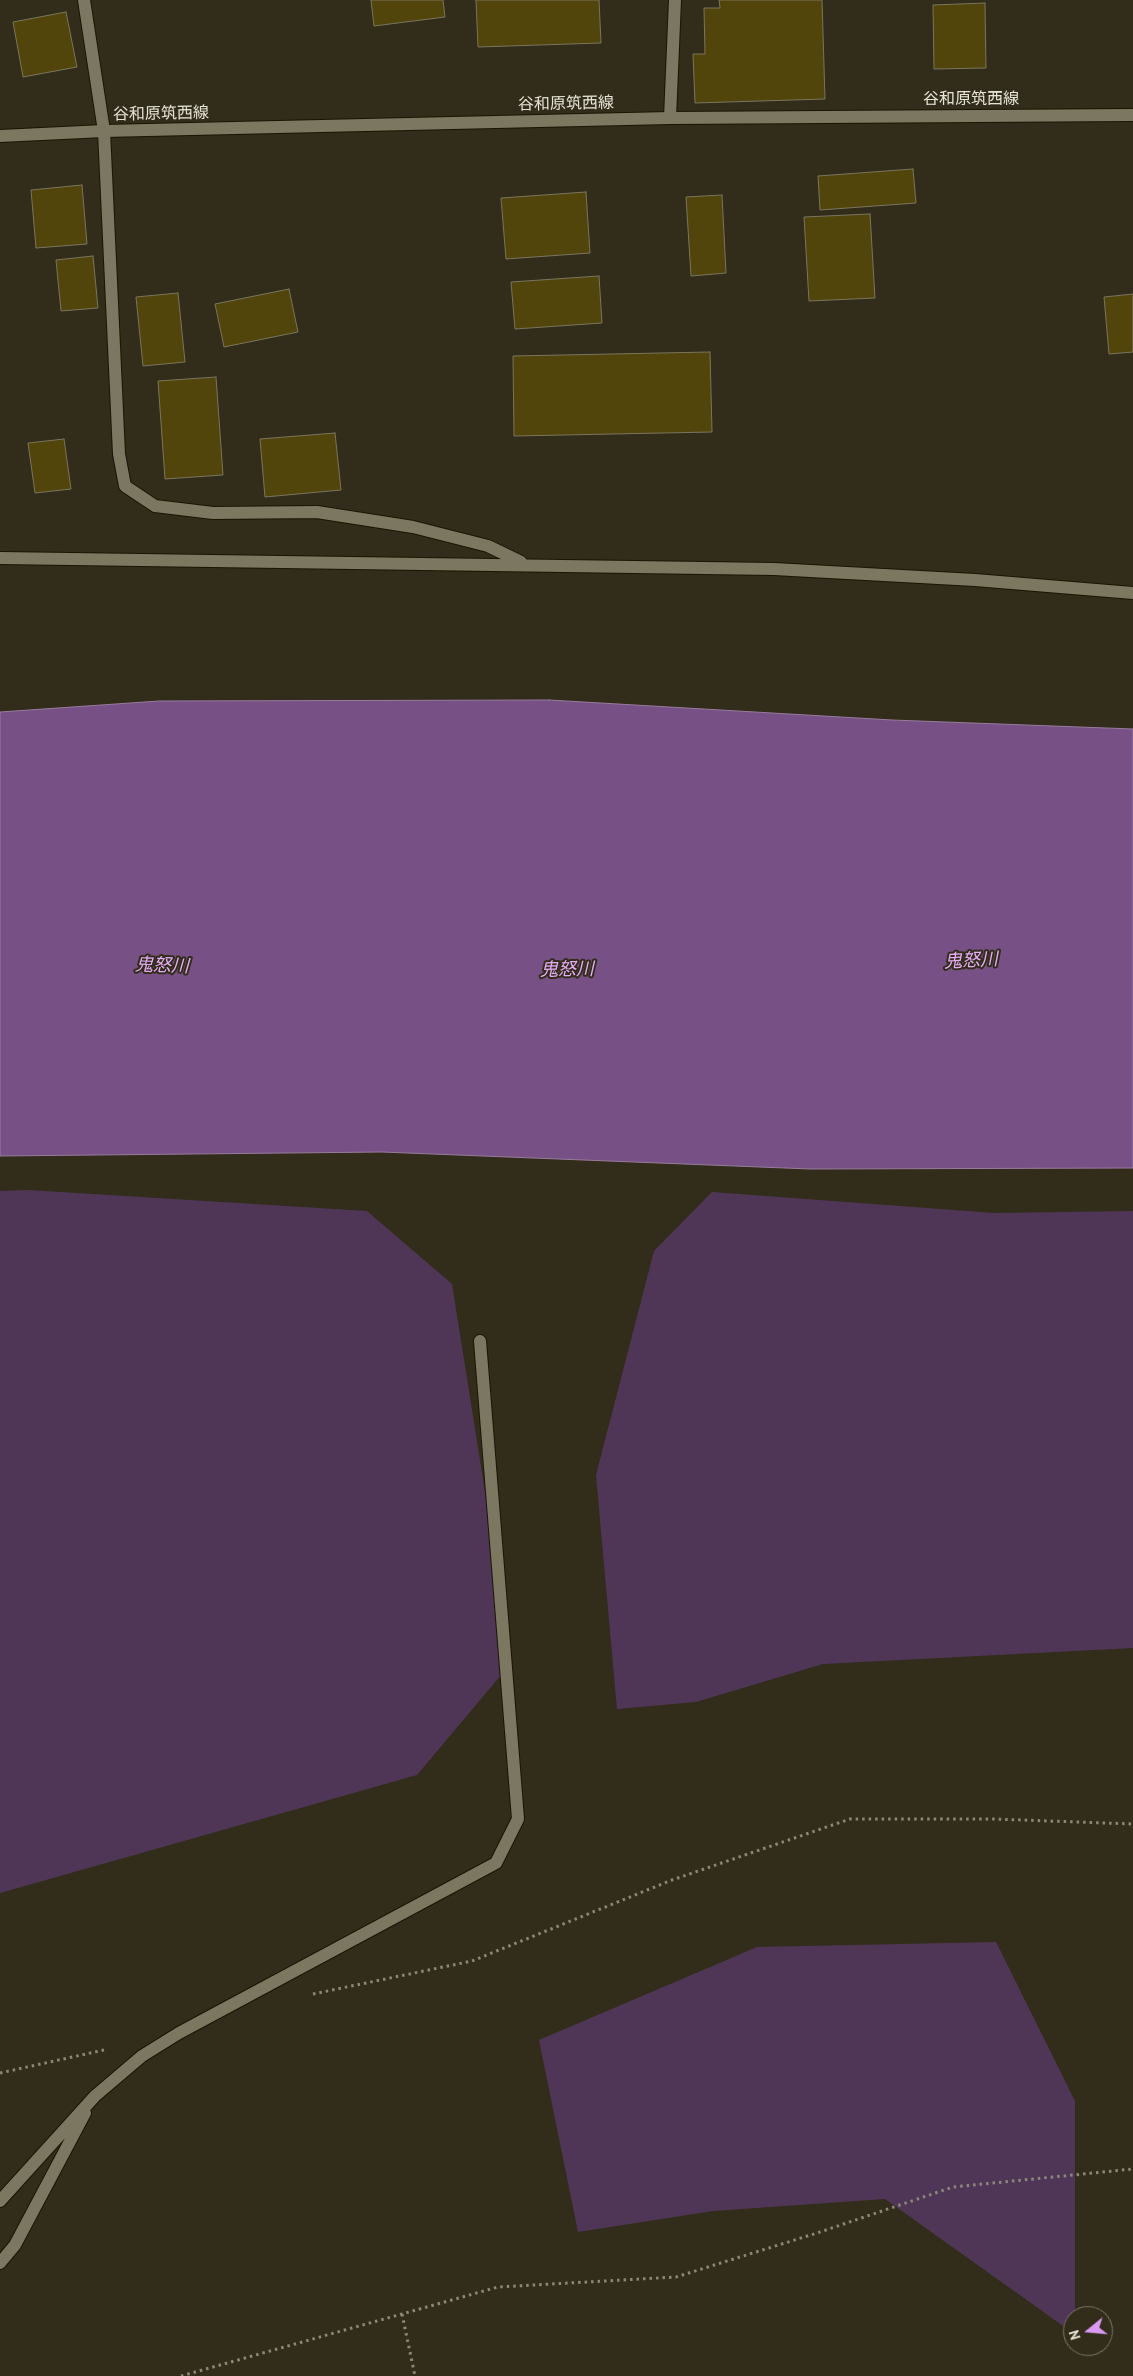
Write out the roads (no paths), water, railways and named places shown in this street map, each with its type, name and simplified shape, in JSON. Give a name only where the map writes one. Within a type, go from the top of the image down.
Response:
[{"type":"street","points":[[84,0],[104,131],[119,454],[125,486],[155,506],[213,513],[317,512],[413,527],[488,546],[525,564]]},
{"type":"street","points":[[670,118],[676,0]]},
{"type":"street","name":"谷和原筑西線","points":[[0,136],[104,131],[670,118],[1133,115]]},
{"type":"street","points":[[0,558],[774,569],[976,580],[1133,593]]},
{"type":"street","points":[[0,2200],[95,2096],[142,2056],[179,2033],[496,1863],[518,1819],[480,1341]]},
{"type":"street","points":[[0,2262],[15,2245],[95,2096]]},
{"type":"water","name":"鬼怒川","points":[[549,700],[892,720],[1133,729],[1133,1168],[810,1169],[382,1152],[0,1156],[0,712],[159,701]]}]
